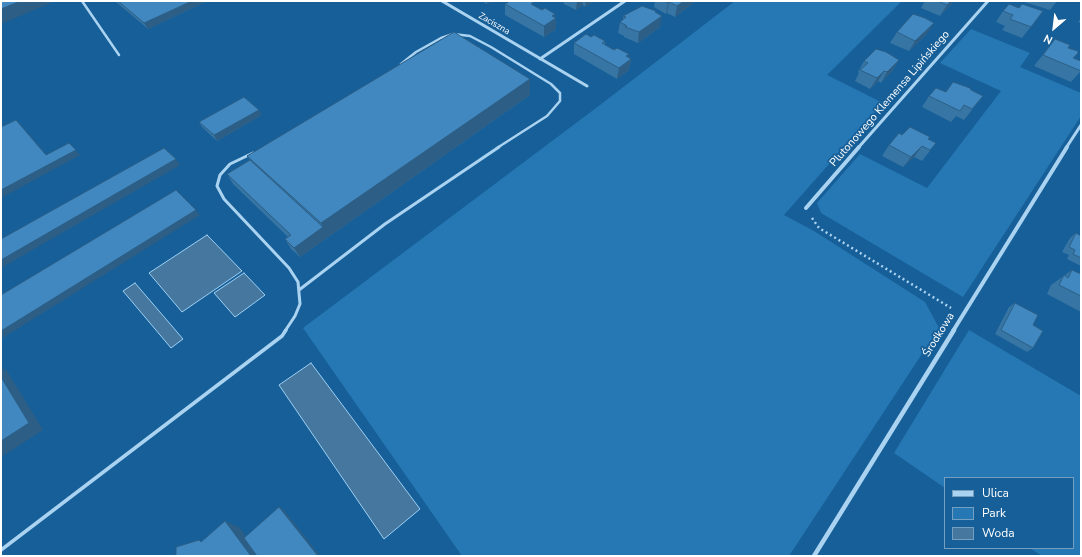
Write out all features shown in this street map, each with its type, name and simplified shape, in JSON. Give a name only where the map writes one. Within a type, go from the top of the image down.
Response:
[{"type":"street","name":"Zaciszna","points":[[442,1],[586,86]]},
{"type":"street","points":[[540,59],[625,1]]},
{"type":"street","name":"Plutonowego Klemensa Lipińskiego","points":[[806,208],[988,1]]},
{"type":"street","name":"Środkowa","points":[[814,556],[1081,125]]},
{"type":"lane","points":[[82,1],[119,55]]},
{"type":"lane","points":[[299,290],[384,224],[548,116],[560,100],[560,93],[551,84],[491,47],[470,36],[462,34],[453,34],[441,38],[416,52],[396,68]]},
{"type":"lane","points":[[1,550],[282,336],[295,316],[300,304],[298,282],[289,268],[224,200],[217,186],[220,175],[230,164],[260,150]]},
{"type":"path","points":[[806,208],[819,228],[962,315]]},
{"type":"green space","points":[[735,1],[902,1],[827,75],[883,103],[784,215],[814,231],[925,302],[939,328],[789,556],[462,556],[303,328],[600,105]]},
{"type":"green space","points":[[971,29],[1030,53],[1020,67],[1081,93],[1081,116],[963,297],[821,213],[817,203],[860,154],[927,188],[1001,91],[940,63]]},
{"type":"green space","points":[[969,330],[1081,396],[1081,556],[1042,556],[1032,549],[1074,549],[1074,477],[944,477],[944,487],[894,453]]},
{"type":"water","points":[[207,235],[242,271],[182,312],[149,273]]},
{"type":"water","points":[[244,273],[265,295],[235,317],[214,293]]},
{"type":"water","points":[[135,283],[183,339],[171,348],[123,291]]},
{"type":"water","points":[[311,363],[420,509],[384,539],[279,385]]},
{"type":"building","points":[[1,1],[21,1],[1,9]]},
{"type":"building","points":[[118,1],[192,1],[144,23]]},
{"type":"building","points":[[510,1],[532,1],[534,2],[531,4],[542,10],[545,8],[555,14],[552,16],[556,18],[544,26],[505,4]]},
{"type":"building","points":[[664,1],[684,1],[677,6]]},
{"type":"building","points":[[937,1],[951,1],[947,5]]},
{"type":"building","points":[[1009,4],[1019,8],[1022,4],[1043,11],[1031,27],[1010,19],[1013,15],[1003,11]]},
{"type":"building","points":[[642,6],[656,11],[655,12],[662,16],[639,32],[625,27],[627,26],[620,22],[626,17],[623,16]]},
{"type":"building","points":[[913,14],[934,23],[915,41],[897,32]]},
{"type":"building","points":[[454,32],[530,79],[321,223],[247,156]]},
{"type":"building","points":[[586,34],[591,37],[594,35],[605,41],[602,43],[614,50],[617,48],[629,54],[626,56],[631,59],[619,68],[574,43]]},
{"type":"building","points":[[1055,39],[1070,45],[1068,48],[1078,51],[1073,58],[1081,61],[1081,71],[1043,55]]},
{"type":"building","points":[[876,49],[886,52],[899,60],[887,72],[884,71],[877,78],[860,70],[868,63],[864,61]]},
{"type":"building","points":[[953,82],[970,88],[983,96],[972,109],[964,105],[960,111],[929,96],[936,88],[946,92]]},
{"type":"building","points":[[244,97],[259,110],[214,135],[199,122]]},
{"type":"building","points":[[16,120],[46,155],[69,143],[76,150],[1,190],[1,127]]},
{"type":"building","points":[[910,127],[930,137],[928,139],[936,143],[930,150],[922,146],[911,157],[889,145],[899,133],[902,135]]},
{"type":"building","points":[[164,148],[176,159],[1,260],[1,239]]},
{"type":"building","points":[[250,160],[323,227],[294,248],[285,239],[291,235],[227,174]]},
{"type":"building","points":[[176,190],[196,210],[1,331],[1,295]]},
{"type":"building","points":[[1076,233],[1081,236],[1081,258],[1073,254],[1075,250],[1069,247]]},
{"type":"building","points":[[1072,270],[1081,274],[1081,296],[1059,285],[1064,275],[1068,278]]},
{"type":"building","points":[[1015,303],[1038,315],[1033,325],[1043,331],[1033,348],[1001,330]]},
{"type":"building","points":[[1,377],[29,423],[1,441]]},
{"type":"building","points":[[279,507],[318,556],[257,556],[244,538]]},
{"type":"building","points":[[225,521],[251,556],[176,556],[176,547],[199,540],[201,542]]}]
